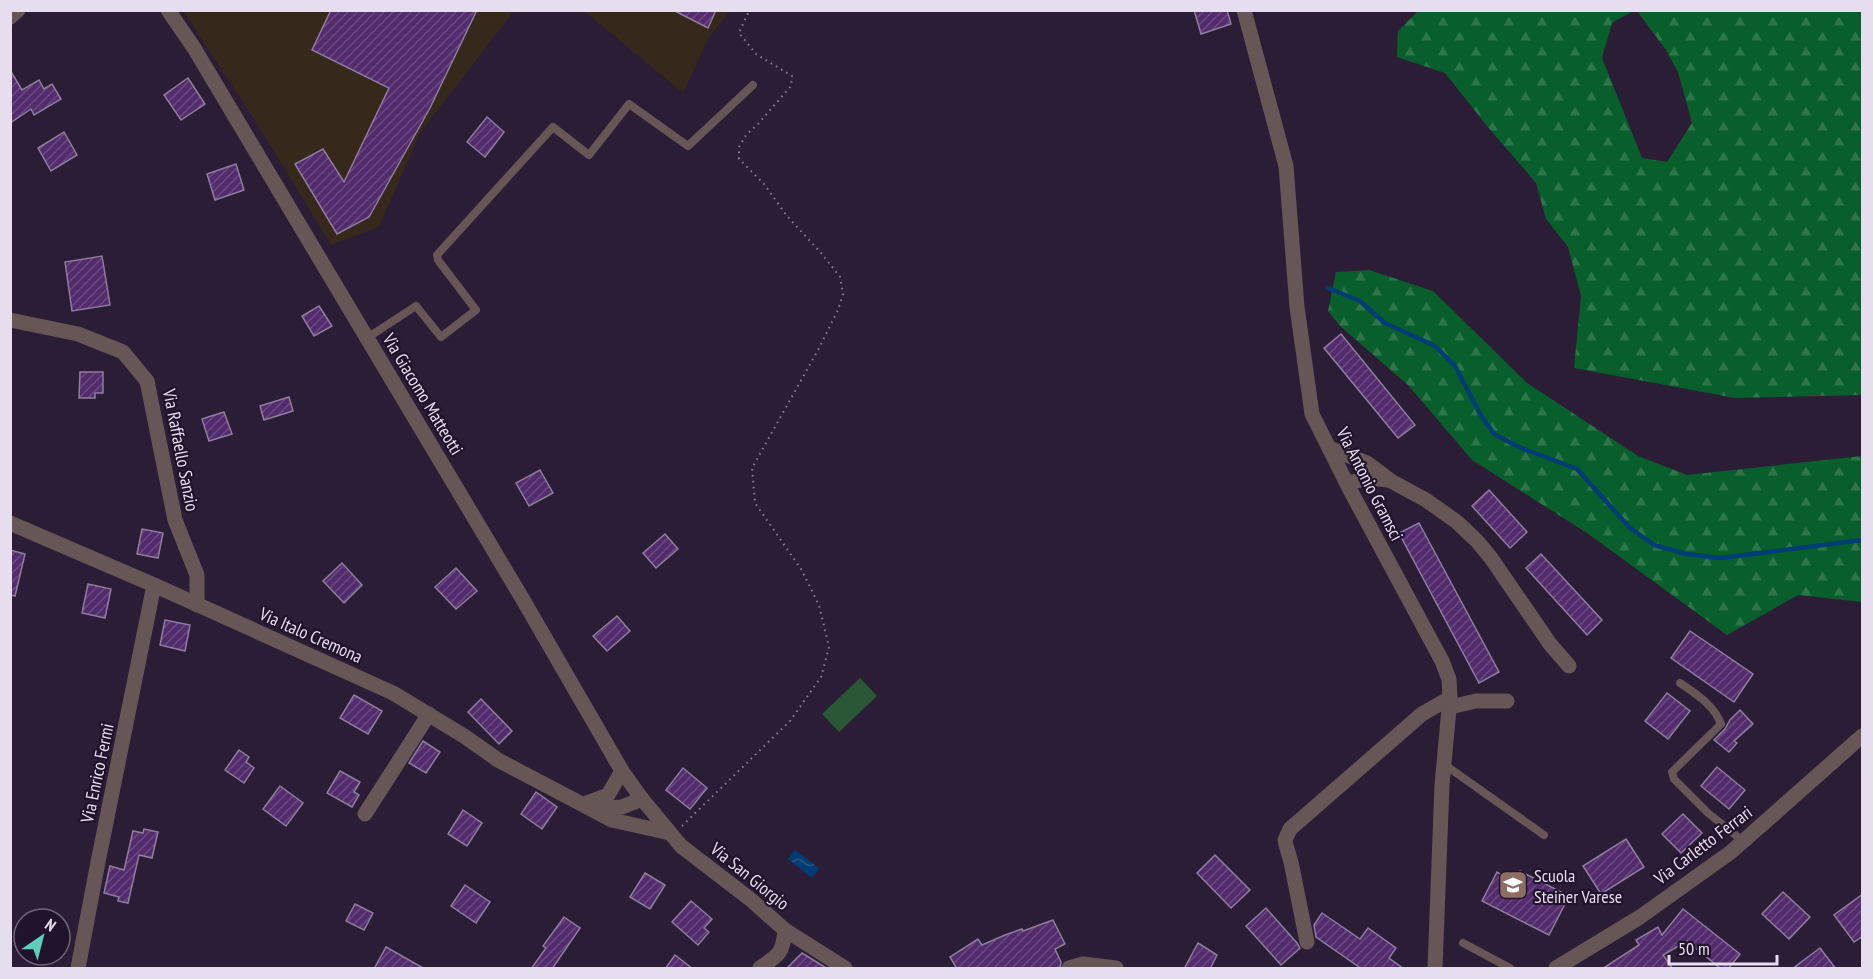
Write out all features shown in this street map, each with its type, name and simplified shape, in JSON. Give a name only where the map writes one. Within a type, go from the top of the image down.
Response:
[{"type":"street","points":[[10,17],[18,10]]},
{"type":"street","name":"Via Giacomo Matteotti","points":[[168,10],[194,48],[522,598],[622,771],[642,799]]},
{"type":"street","name":"Via Antonio Gramsci","points":[[1244,10],[1286,166],[1297,307],[1312,414],[1449,679],[1450,702],[1442,785],[1435,969]]},
{"type":"street","name":"Via Raffaello Sanzio","points":[[10,320],[78,334],[123,352],[147,381],[175,520],[197,575],[197,605]]},
{"type":"street","points":[[1329,448],[1367,463],[1391,481],[1426,500],[1457,522],[1478,541],[1550,645],[1569,666]]},
{"type":"street","points":[[1347,483],[1370,478],[1391,481]]},
{"type":"street","name":"Via Italo Cremona","points":[[10,524],[154,585],[393,693],[517,771],[589,806],[612,820],[675,830]]},
{"type":"street","name":"Via Enrico Fermi","points":[[78,969],[154,585]]},
{"type":"street","points":[[1307,942],[1286,845],[1290,829],[1422,714],[1450,702],[1507,701]]},
{"type":"street","points":[[365,814],[429,714]]},
{"type":"street","name":"Via Carletto Ferrari","points":[[1556,969],[1640,917],[1743,842],[1863,736]]},
{"type":"street","points":[[589,806],[608,795],[622,771]]},
{"type":"street","points":[[589,806],[622,807],[642,799]]},
{"type":"street","name":"Via San Giorgio","points":[[642,799],[675,830],[681,846],[750,899],[785,930],[845,969]]},
{"type":"street","points":[[760,969],[774,959],[784,947],[785,930]]},
{"type":"street","points":[[1069,969],[1083,964],[1116,969]]},
{"type":"lane","points":[[367,338],[416,306],[441,337],[476,310],[438,260],[437,255],[553,127],[590,155],[629,104],[688,146],[753,85]]},
{"type":"lane","points":[[1680,683],[1703,698],[1719,716],[1721,724],[1672,772],[1674,779],[1708,813],[1743,842]]},
{"type":"lane","points":[[1445,765],[1544,835]]},
{"type":"lane","points":[[1463,943],[1510,969]]},
{"type":"path","points":[[675,830],[701,809],[790,721],[821,677],[829,646],[815,596],[801,569],[755,503],[752,468],[818,350],[838,310],[843,294],[840,278],[822,254],[788,216],[764,184],[739,159],[739,147],[746,135],[791,86],[792,76],[756,54],[740,33],[750,10]]},
{"type":"shaded area","points":[[183,11],[514,11],[420,133],[379,227],[331,245],[254,119]]},
{"type":"shaded area","points":[[584,11],[730,11],[709,37],[683,93]]},
{"type":"green space","points":[[1418,11],[1633,11],[1612,23],[1602,58],[1642,158],[1667,162],[1692,123],[1678,72],[1666,50],[1637,11],[1862,11],[1862,395],[1735,398],[1574,368],[1581,296],[1568,247],[1546,219],[1536,183],[1445,73],[1397,57],[1398,31]]},
{"type":"green space","points":[[1369,270],[1433,291],[1527,383],[1638,456],[1687,475],[1862,456],[1862,602],[1798,595],[1727,635],[1587,533],[1472,460],[1408,385],[1340,326],[1328,311],[1336,272]]},
{"type":"green space","points":[[860,678],[877,696],[839,732],[822,714]]},
{"type":"water","points":[[795,850],[819,868],[812,878],[788,859]]},
{"type":"building","points":[[331,10],[477,10],[430,108],[369,217],[337,234],[295,164],[323,149],[344,182],[389,88],[312,50]]},
{"type":"building","points":[[673,10],[716,10],[708,28]]},
{"type":"building","points":[[1194,10],[1227,10],[1231,24],[1201,34]]},
{"type":"building","points":[[10,70],[22,90],[39,80],[44,89],[52,84],[61,99],[34,115],[31,109],[10,123]]},
{"type":"building","points":[[188,78],[205,104],[181,120],[164,95]]},
{"type":"building","points":[[487,117],[504,132],[485,157],[467,142]]},
{"type":"building","points":[[64,132],[77,155],[51,171],[38,148]]},
{"type":"building","points":[[236,164],[244,190],[215,200],[207,174]]},
{"type":"building","points":[[102,256],[110,305],[72,311],[65,262]]},
{"type":"building","points":[[319,306],[332,326],[314,336],[302,316]]},
{"type":"building","points":[[1341,334],[1415,425],[1398,438],[1324,348]]},
{"type":"building","points":[[80,372],[103,372],[103,393],[95,393],[95,398],[79,398]]},
{"type":"building","points":[[289,397],[293,411],[264,420],[260,406]]},
{"type":"building","points":[[224,412],[232,434],[209,441],[202,419]]},
{"type":"building","points":[[540,470],[553,493],[529,506],[516,483]]},
{"type":"building","points":[[1489,490],[1527,532],[1510,548],[1472,506]]},
{"type":"building","points":[[1419,523],[1499,672],[1479,683],[1399,533]]},
{"type":"building","points":[[142,529],[163,533],[158,558],[137,554]]},
{"type":"building","points":[[665,534],[678,549],[656,568],[643,553]]},
{"type":"building","points":[[10,550],[25,554],[15,596],[10,595]]},
{"type":"building","points":[[1541,554],[1602,620],[1587,635],[1526,568]]},
{"type":"building","points":[[342,563],[362,585],[344,603],[323,581]]},
{"type":"building","points":[[456,568],[477,591],[456,609],[435,587]]},
{"type":"building","points":[[88,584],[111,589],[105,618],[82,613]]},
{"type":"building","points":[[617,616],[630,631],[607,651],[593,636]]},
{"type":"building","points":[[165,620],[190,625],[185,651],[160,645]]},
{"type":"building","points":[[1690,631],[1753,674],[1734,702],[1671,658]]},
{"type":"building","points":[[1667,693],[1690,711],[1668,739],[1645,721]]},
{"type":"building","points":[[354,695],[382,711],[368,734],[340,718]]},
{"type":"building","points":[[481,699],[512,731],[499,744],[468,712]]},
{"type":"building","points":[[1740,710],[1753,724],[1734,741],[1737,743],[1729,752],[1714,740]]},
{"type":"building","points":[[423,741],[440,752],[426,773],[409,763]]},
{"type":"building","points":[[239,750],[249,757],[246,762],[254,768],[244,783],[225,770]]},
{"type":"building","points":[[1717,767],[1745,790],[1729,809],[1701,786]]},
{"type":"building","points":[[683,768],[707,788],[690,809],[666,790]]},
{"type":"building","points":[[340,771],[360,782],[354,792],[359,795],[352,807],[327,793]]},
{"type":"building","points":[[280,786],[303,803],[286,826],[263,809]]},
{"type":"building","points":[[536,792],[557,807],[542,829],[521,814]]},
{"type":"building","points":[[463,810],[482,823],[467,846],[448,834]]},
{"type":"building","points":[[1683,814],[1702,833],[1681,853],[1662,834]]},
{"type":"building","points":[[144,829],[158,832],[152,858],[139,855],[128,903],[118,901],[119,897],[104,893],[110,866],[124,870],[133,831],[143,833]]},
{"type":"building","points":[[1626,839],[1644,867],[1601,894],[1583,866]]},
{"type":"building","points":[[1215,855],[1250,890],[1231,908],[1197,873]]},
{"type":"building","points":[[1520,871],[1569,896],[1549,935],[1482,901],[1497,872],[1514,882]]},
{"type":"building","points":[[645,873],[665,885],[650,909],[630,897]]},
{"type":"building","points":[[465,885],[490,902],[476,923],[451,906]]},
{"type":"building","points":[[1783,892],[1810,917],[1789,939],[1762,914]]},
{"type":"building","points":[[1863,894],[1863,936],[1854,942],[1834,915]]},
{"type":"building","points":[[691,901],[712,919],[704,928],[709,932],[698,945],[672,922]]},
{"type":"building","points":[[355,904],[373,913],[364,930],[346,921]]},
{"type":"building","points":[[1266,908],[1300,948],[1281,965],[1246,926]]},
{"type":"building","points":[[1683,909],[1740,954],[1728,969],[1721,969],[1687,941],[1663,955],[1673,969],[1602,969],[1639,945],[1636,940],[1658,927],[1662,935]]},
{"type":"building","points":[[1322,913],[1360,939],[1368,928],[1396,948],[1389,958],[1404,969],[1362,969],[1316,937],[1314,925]]},
{"type":"building","points":[[564,917],[580,928],[552,969],[531,969],[546,948],[543,946]]},
{"type":"building","points":[[1053,920],[1065,944],[1055,949],[1061,962],[1060,969],[957,969],[950,957],[978,939],[982,945],[1022,929],[1023,931]]},
{"type":"building","points":[[1198,943],[1217,955],[1210,969],[1184,969]]},
{"type":"building","points":[[386,947],[425,969],[374,969]]},
{"type":"building","points":[[1820,948],[1836,969],[1792,969]]},
{"type":"building","points":[[802,953],[828,969],[786,969]]},
{"type":"building","points":[[675,955],[693,969],[665,969]]},
{"type":"waterway","points":[[1328,288],[1360,301],[1385,323],[1435,346],[1455,366],[1480,414],[1494,434],[1519,447],[1577,469],[1630,528],[1654,545],[1686,554],[1721,558],[1862,540]]},
{"type":"place","name":"Scuola Steiner Varese","points":[[1513,885]]}]
